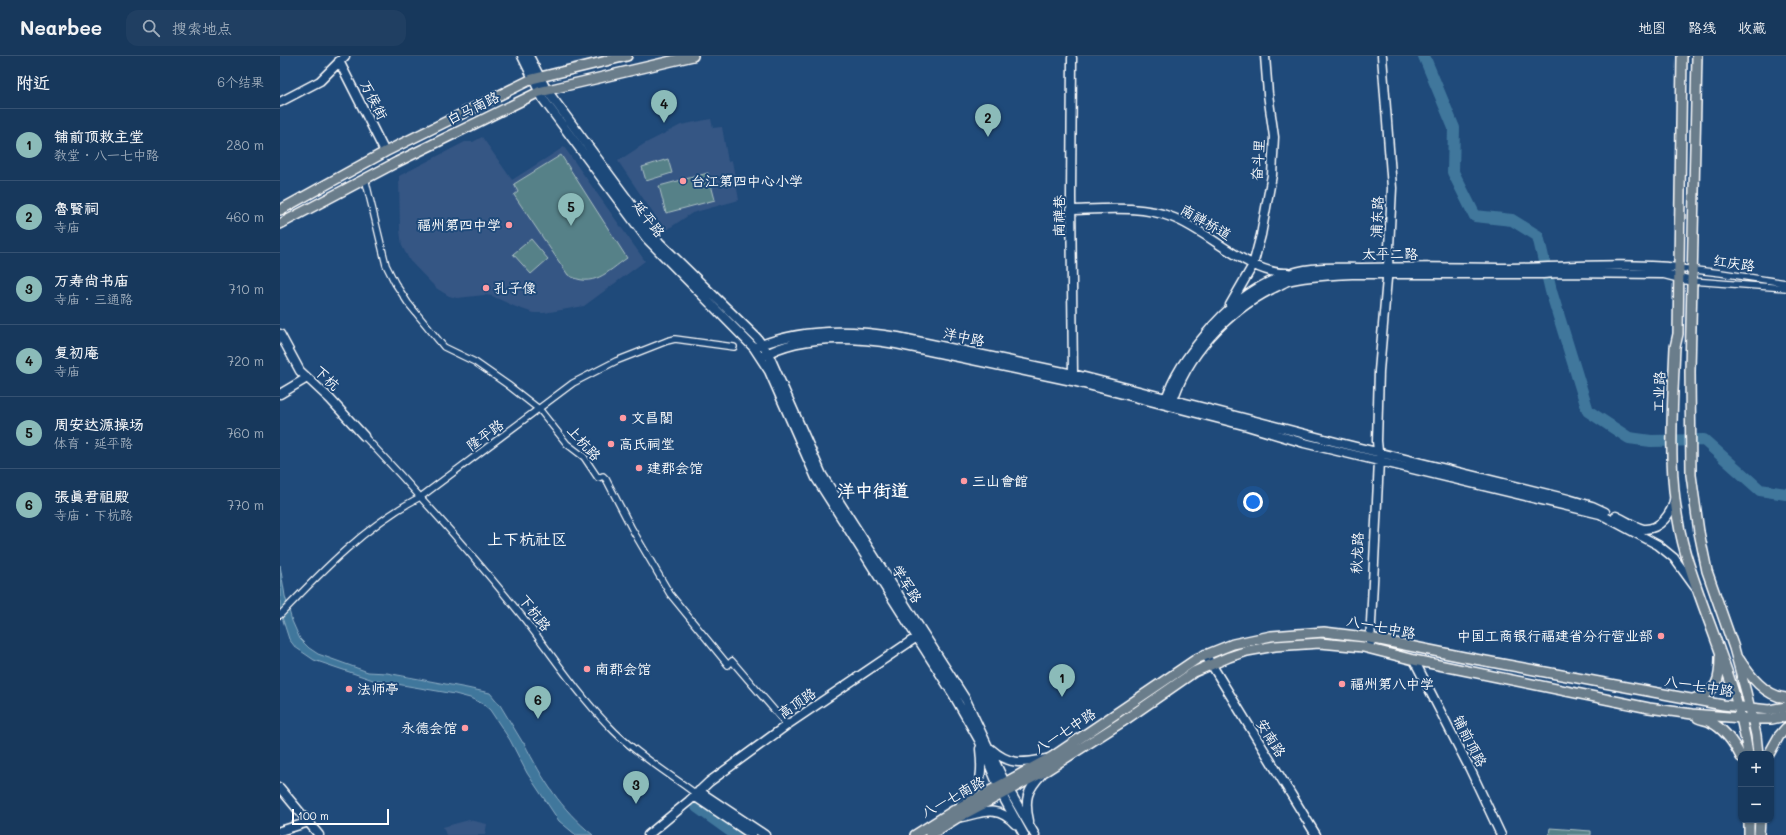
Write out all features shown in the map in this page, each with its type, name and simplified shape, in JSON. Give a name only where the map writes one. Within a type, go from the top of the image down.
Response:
[{"type":"main road","points":[[280,210],[385,152],[536,78],[627,56]]},
{"type":"main road","name":"白马南路","points":[[280,224],[365,178],[543,90],[693,56]]},
{"type":"main road","name":"工业路","points":[[1682,56],[1678,334],[1674,347],[1671,463],[1679,523],[1686,554],[1720,649],[1738,706],[1747,751]]},
{"type":"main road","points":[[1697,56],[1689,451],[1691,475],[1699,532],[1707,571],[1734,648],[1753,719],[1758,751]]},
{"type":"main road","name":"八一七中路","points":[[1004,789],[1189,663],[1206,654],[1247,640],[1286,634],[1324,632],[1367,637],[1402,645],[1692,699],[1769,710],[1786,706]]},
{"type":"main road","name":"八一七中路","points":[[1004,789],[1047,770],[1122,722],[1194,672],[1210,664],[1248,651],[1275,646],[1320,643],[1366,647],[1414,660],[1649,708],[1692,714],[1753,719],[1772,719],[1786,716]]},
{"type":"main road","points":[[1734,648],[1740,660],[1760,685],[1776,696],[1786,698]]},
{"type":"main road","points":[[1692,699],[1704,695],[1715,687],[1720,672],[1720,649]]},
{"type":"main road","points":[[1692,714],[1720,728],[1729,737],[1738,753]]},
{"type":"main road","points":[[1771,751],[1779,736],[1786,728]]},
{"type":"main road","name":"八一七南路","points":[[914,835],[1004,789]]},
{"type":"main road","name":"八一七南路","points":[[930,835],[955,815]]},
{"type":"main road","points":[[1749,823],[1749,835]]},
{"type":"main road","points":[[1759,835],[1760,823]]},
{"type":"street","points":[[522,56],[543,90]]},
{"type":"street","points":[[529,56],[536,78]]},
{"type":"street","name":"奋斗里","points":[[1225,312],[1253,265],[1266,210],[1274,159],[1274,137],[1268,94],[1266,56]]},
{"type":"street","name":"浦东路","points":[[1377,457],[1380,355],[1387,271],[1392,176],[1382,56]]},
{"type":"street","points":[[280,102],[320,81],[331,72],[342,58]]},
{"type":"street","name":"万侯街","points":[[342,58],[385,152]]},
{"type":"street","name":"南禅巷","points":[[1072,58],[1071,210],[1073,374]]},
{"type":"street","name":"延平路","points":[[543,90],[659,242],[763,345]]},
{"type":"street","name":"延平路","points":[[543,90],[654,248],[754,348]]},
{"type":"street","name":"上杭路","points":[[365,178],[386,265],[395,283],[408,303],[444,347],[474,362],[508,385],[540,410],[567,444],[584,457],[598,478],[603,476],[606,478],[632,529],[662,581],[689,618],[728,665],[732,661],[787,725]]},
{"type":"street","name":"南禅桥道","points":[[1071,210],[1130,209],[1163,214],[1189,225],[1253,265],[1274,272],[1293,273]]},
{"type":"street","name":"太平二路","points":[[1540,271],[1567,266],[1678,273]]},
{"type":"street","name":"太平二路","points":[[1169,402],[1174,379],[1184,362],[1225,312],[1255,289],[1293,273],[1320,268],[1387,271],[1678,273]]},
{"type":"street","name":"红庆路","points":[[1678,273],[1692,269],[1786,283]]},
{"type":"street","name":"太平二路","points":[[1169,402],[1188,368],[1211,338],[1234,314],[1262,294],[1288,281],[1387,271]]},
{"type":"street","points":[[1678,273],[1692,281]]},
{"type":"street","name":"红庆路","points":[[1692,281],[1786,288]]},
{"type":"street","name":"洋中路","points":[[754,348],[796,336],[820,332],[843,331],[875,334],[909,339],[1073,374],[1169,402]]},
{"type":"street","name":"下杭","points":[[280,334],[295,363],[307,378],[330,399],[364,436]]},
{"type":"street","name":"隆平路","points":[[280,615],[342,553],[397,509],[422,496],[540,410],[578,380],[616,361],[667,340],[682,340],[734,347]]},
{"type":"street","name":"洋中路","points":[[764,355],[790,345],[816,341],[884,342],[1169,402]]},
{"type":"street","name":"学军路","points":[[763,345],[769,372],[816,478],[945,680],[979,740],[1004,789],[1024,835]]},
{"type":"street","name":"学军路","points":[[754,348],[764,355],[822,475],[966,700],[990,748],[1004,789],[1033,833]]},
{"type":"street","points":[[280,394],[307,378]]},
{"type":"street","points":[[1169,402],[1600,514],[1658,544],[1674,558],[1700,594]]},
{"type":"street","name":"下杭路","points":[[364,436],[422,496],[521,615],[582,695],[608,725],[623,739],[752,835]]},
{"type":"street","points":[[1377,457],[1592,506],[1645,529],[1660,524],[1668,515],[1673,507],[1675,494]]},
{"type":"street","name":"秋龙路","points":[[1366,647],[1377,457]]},
{"type":"street","name":"高顶路","points":[[648,835],[696,794],[787,725],[917,636]]},
{"type":"street","name":"安南路","points":[[1206,654],[1210,664],[1316,835]]},
{"type":"street","name":"铺前顶路","points":[[1414,660],[1470,769],[1501,835]]},
{"type":"street","points":[[955,815],[974,792],[980,781],[981,766],[979,740]]},
{"type":"street","points":[[990,748],[1000,757],[1011,761],[1028,762],[1052,757]]},
{"type":"street","points":[[1033,833],[1026,808],[1027,795],[1035,782],[1047,770]]},
{"type":"street","points":[[280,788],[319,835]]},
{"type":"street","name":"下杭路","points":[[696,794],[765,835]]},
{"type":"street","points":[[955,815],[989,811],[1000,812],[1008,816],[1024,835]]},
{"type":"street","points":[[280,831],[309,822]]},
{"type":"shaded area","name":"台江第四中心小学","points":[[711,119],[713,128],[722,127],[728,162],[732,161],[739,200],[692,213],[665,231],[618,161],[644,144],[681,125]]},
{"type":"shaded area","name":"福州第四中学","points":[[482,137],[512,180],[564,147],[645,261],[584,306],[544,313],[534,313],[492,296],[484,295],[457,298],[449,296],[436,288],[410,261],[402,246],[400,230],[399,176],[465,142],[473,142]]},
{"type":"shaded area","points":[[280,565],[285,596],[292,621],[300,639],[309,648],[318,654],[368,672],[387,673],[490,693],[500,705],[524,743],[553,793],[581,825],[593,835],[576,835],[559,821],[527,773],[510,740],[490,710],[483,704],[470,698],[455,694],[373,680],[314,660],[295,647],[289,639],[280,611]]},
{"type":"shaded area","points":[[702,807],[743,835],[728,835],[698,813]]},
{"type":"shaded area","points":[[469,820],[487,824],[485,835],[446,835],[443,827]]},
{"type":"green space","points":[[561,155],[627,258],[606,273],[592,279],[577,279],[568,275],[514,195],[518,192],[514,184]]},
{"type":"green space","points":[[668,159],[672,173],[646,181],[642,167]]},
{"type":"green space","points":[[708,173],[715,200],[666,213],[659,186]]},
{"type":"green space","points":[[531,239],[548,259],[531,274],[513,254]]},
{"type":"green space","points":[[1550,828],[1591,831],[1591,835],[1549,835]]},
{"type":"waterway","points":[[1424,56],[1454,128],[1453,172],[1475,216],[1512,220],[1538,236],[1551,291],[1588,411],[1629,438],[1651,441],[1704,440],[1760,490],[1786,494]]},
{"type":"waterway","points":[[697,807],[736,835]]},
{"type":"place","name":"复初庵","points":[[664,123]]},
{"type":"place","name":"魯賢祠","points":[[988,137]]},
{"type":"place","name":"台江第四中心小学","points":[[683,181]]},
{"type":"place","name":"福州第四中学","points":[[509,225]]},
{"type":"place","name":"周安达源操场","points":[[571,226]]},
{"type":"place","name":"孔子像","points":[[486,288]]},
{"type":"place","name":"文昌閣","points":[[623,418]]},
{"type":"place","name":"高氏祠堂","points":[[611,444]]},
{"type":"place","name":"建郡会馆","points":[[639,468]]},
{"type":"place","name":"三山會館","points":[[964,481]]},
{"type":"place","name":"中国工商银行福建省分行营业部","points":[[1661,636]]},
{"type":"place","name":"南郡会馆","points":[[587,669]]},
{"type":"place","name":"福州第八中学","points":[[1342,684]]},
{"type":"place","name":"法师亭","points":[[349,689]]},
{"type":"place","name":"铺前顶救主堂","points":[[1062,697]]},
{"type":"place","name":"張真君祖殿","points":[[538,719]]},
{"type":"place","name":"永德会馆","points":[[465,728]]},
{"type":"place","name":"万寿尚书庙","points":[[636,804]]},
{"type":"district","name":"洋中街道","points":[[873,491]]},
{"type":"district","name":"上下杭社区","points":[[527,539]]}]
